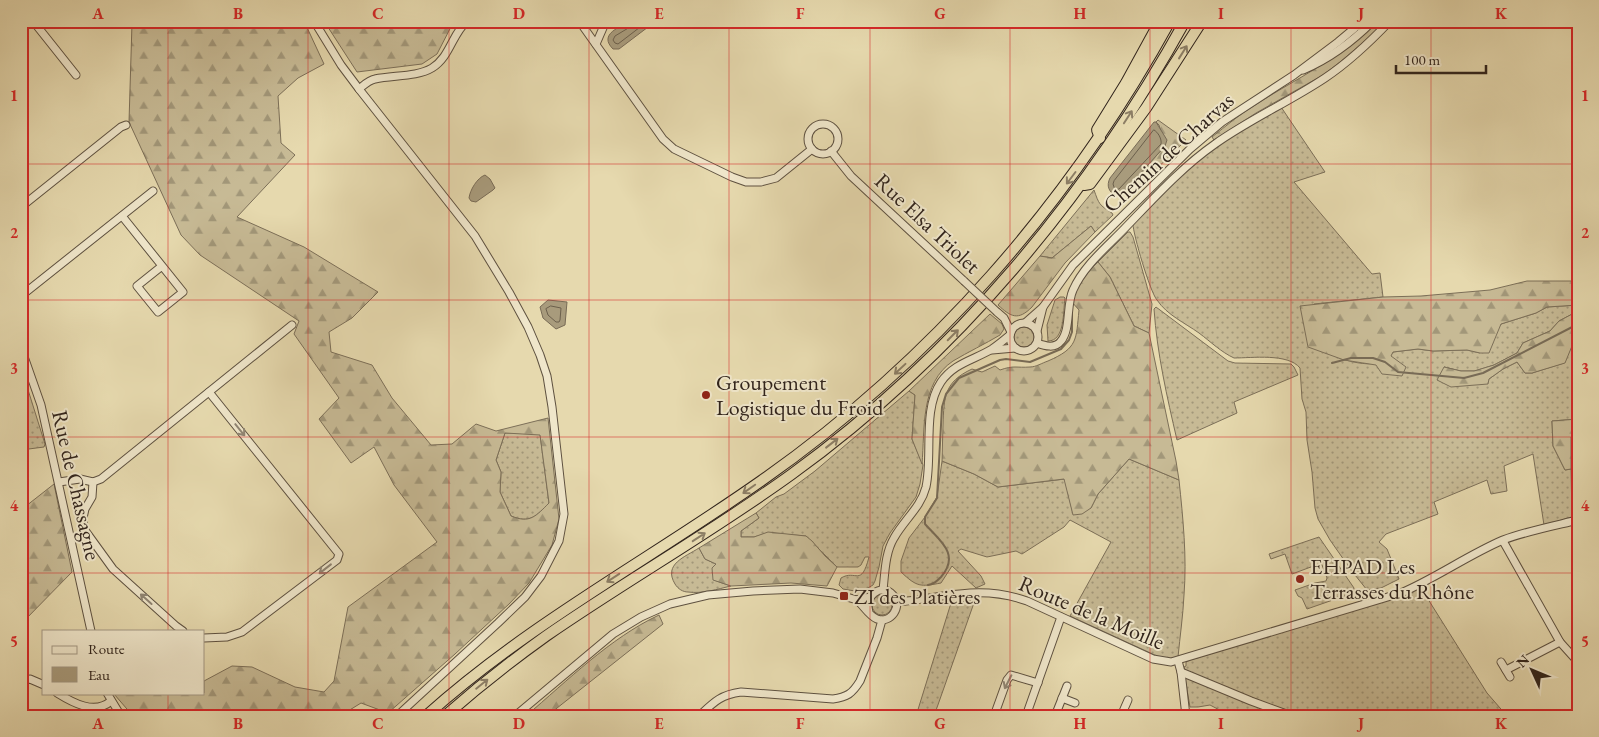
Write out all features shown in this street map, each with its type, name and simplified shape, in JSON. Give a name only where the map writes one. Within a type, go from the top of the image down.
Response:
[{"type":"highway","points":[[1100,138],[1097,130],[1160,21]]},
{"type":"highway","points":[[426,716],[488,664],[542,624],[748,490],[789,461],[856,408],[921,349],[983,285],[1055,199],[1100,138],[1131,90],[1170,21]]},
{"type":"highway","points":[[445,716],[522,653],[612,592],[766,493],[833,443],[929,358],[980,307],[1036,243],[1080,186],[1130,114],[1185,21]]},
{"type":"highway","points":[[1080,186],[1090,184],[1128,133],[1164,82],[1202,21]]},
{"type":"street","points":[[33,21],[76,75]]},
{"type":"street","points":[[314,21],[358,89],[475,236],[509,292],[528,328],[547,376],[552,407],[564,514],[560,540],[541,576],[525,597],[397,716]]},
{"type":"street","points":[[358,89],[373,79],[413,74],[432,68],[445,55],[459,28],[467,21]]},
{"type":"street","points":[[577,21],[596,44],[663,140],[674,149],[746,182],[761,182],[776,178],[812,149]]},
{"type":"street","points":[[596,44],[606,21]]},
{"type":"street","points":[[1294,74],[1312,66],[1342,47],[1372,21]]},
{"type":"street","points":[[1037,343],[1045,346],[1059,344],[1067,327],[1069,304],[1073,290],[1082,276],[1128,225],[1182,171],[1213,145],[1244,124],[1331,74],[1363,48],[1390,21]]},
{"type":"street","name":"Chemin de Charvas","points":[[1026,322],[1043,307],[1081,255],[1190,149],[1230,116],[1294,74],[1360,22]]},
{"type":"street","points":[[820,124],[827,124],[833,127],[838,137],[831,151],[822,153],[812,149],[808,139],[809,132],[814,127],[820,124]]},
{"type":"street","points":[[21,207],[121,127],[126,125]]},
{"type":"street","name":"Rue Elsa Triolet","points":[[831,151],[852,176],[964,281],[1004,318],[1017,324]]},
{"type":"street","points":[[21,296],[153,191]]},
{"type":"street","points":[[122,216],[183,292],[158,312],[137,286],[162,266]]},
{"type":"street","name":"Chemin de Charvas","points":[[1037,331],[1043,307]]},
{"type":"street","name":"Rue Elsa Triolet","points":[[1004,318],[1010,334]]},
{"type":"street","points":[[883,590],[891,544],[918,505],[924,492],[927,478],[932,406],[936,392],[946,376],[956,367],[992,350],[1010,334],[1017,324],[1026,322],[1034,326],[1037,331],[1037,343],[1030,350],[1024,351],[1015,348],[992,350]]},
{"type":"street","points":[[58,482],[80,479],[93,482],[102,479],[292,326]]},
{"type":"street","points":[[1010,334],[1010,340],[1015,348]]},
{"type":"street","name":"Rue de Chassagne","points":[[21,348],[41,405],[91,630]]},
{"type":"street","points":[[205,638],[227,638],[242,632],[337,560],[339,554],[209,392]]},
{"type":"street","points":[[93,482],[92,497],[85,509],[83,518],[84,529],[113,569],[182,630]]},
{"type":"street","name":"Route de la Moille","points":[[897,602],[972,592],[997,593],[1027,601],[1153,658],[1166,662],[1178,661],[1401,593],[1420,585],[1503,541],[1521,534],[1578,520]]},
{"type":"street","points":[[1503,541],[1560,642],[1578,662]]},
{"type":"street","points":[[515,716],[612,634],[641,617],[670,604],[708,595],[753,590],[800,589],[833,593],[857,600],[869,612],[877,619],[882,620],[893,614],[897,607],[897,602],[892,594],[883,590],[875,592],[867,604],[869,612]]},
{"type":"street","points":[[857,600],[870,597]]},
{"type":"street","points":[[1026,716],[1061,617]]},
{"type":"street","points":[[699,716],[714,702],[728,694],[741,692],[833,699],[847,696],[856,688],[860,681],[882,620]]},
{"type":"street","points":[[1501,662],[1508,674],[1560,642]]},
{"type":"street","points":[[1178,661],[1186,716]]},
{"type":"street","points":[[1181,672],[1292,716]]},
{"type":"street","points":[[994,716],[1007,680],[1011,675],[1038,683]]},
{"type":"street","points":[[21,682],[30,679],[42,684]]},
{"type":"street","points":[[1055,716],[1067,686]]},
{"type":"street","points":[[59,694],[69,700],[92,708],[107,705],[111,701]]},
{"type":"street","points":[[108,694],[121,716]]},
{"type":"street","points":[[1062,698],[1075,703]]},
{"type":"street","points":[[1121,716],[1128,700]]},
{"type":"green space","points":[[131,21],[304,21],[324,64],[298,78],[278,96],[281,143],[295,155],[237,217],[304,247],[378,292],[352,318],[329,332],[331,352],[372,365],[392,398],[431,445],[452,444],[476,424],[496,431],[548,418],[559,519],[552,545],[529,583],[509,604],[388,713],[361,703],[340,716],[133,716],[114,694],[205,694],[205,680],[232,666],[252,667],[295,687],[324,692],[334,681],[348,607],[437,542],[394,485],[374,447],[351,463],[319,419],[339,398],[294,334],[299,321],[200,255],[181,235],[129,122]],"holes":[[[505,433],[540,435],[549,503],[540,512],[528,519],[511,516],[500,492],[501,472],[496,460]]]},
{"type":"green space","points":[[324,21],[454,21],[437,54],[422,64],[357,72]]},
{"type":"green space","points":[[1378,21],[1385,21],[1367,39],[1323,75],[1256,113],[1214,140],[1212,137],[1238,116],[1350,46]]},
{"type":"green space","points":[[1281,107],[1325,172],[1294,182],[1372,274],[1380,273],[1383,297],[1314,304],[1335,356],[1367,364],[1382,362],[1389,358],[1393,352],[1418,349],[1433,351],[1467,350],[1480,353],[1501,324],[1536,313],[1547,307],[1578,305],[1578,311],[1559,321],[1550,331],[1523,343],[1517,353],[1494,365],[1475,371],[1461,371],[1444,367],[1489,379],[1517,362],[1525,373],[1532,373],[1564,363],[1572,345],[1578,339],[1578,419],[1552,421],[1553,446],[1565,470],[1571,469],[1572,517],[1544,525],[1533,454],[1504,466],[1507,491],[1491,494],[1487,480],[1434,502],[1438,514],[1386,534],[1379,542],[1387,549],[1399,579],[1381,588],[1367,590],[1330,540],[1318,519],[1307,440],[1306,412],[1302,399],[1300,368],[1294,363],[1279,358],[1234,358],[1171,314],[1157,300],[1142,263],[1133,224],[1200,159],[1229,138]]},
{"type":"green space","points":[[1158,120],[1186,140],[1136,189],[1131,184],[1165,146],[1159,125],[1156,122]]},
{"type":"green space","points":[[1094,190],[1100,204],[1113,215],[1095,232],[1091,226],[1052,258],[1040,256]]},
{"type":"green space","points":[[1091,226],[1095,232],[1065,263],[1032,307],[1023,314],[1015,316],[998,305],[1040,256],[1052,258]]},
{"type":"green space","points":[[1128,232],[1133,237],[1152,304],[1149,333],[1134,326],[1110,277],[1098,262]]},
{"type":"green space","points":[[1098,262],[1110,277],[1134,326],[1149,333],[1179,480],[1129,459],[1098,494],[1091,508],[1082,514],[1073,515],[1064,479],[998,487],[974,474],[942,461],[944,406],[947,391],[951,385],[956,379],[972,369],[982,372],[995,366],[1000,370],[1012,367],[1034,366],[1065,352],[1074,342],[1077,329],[1079,310],[1071,301],[1082,280]]},
{"type":"green space","points":[[1527,281],[1578,281],[1578,305],[1547,307],[1536,313],[1501,324],[1489,353],[1467,350],[1433,351],[1418,349],[1393,352],[1391,356],[1406,367],[1402,376],[1382,374],[1376,365],[1344,360],[1308,347],[1300,306],[1383,297],[1490,290]]},
{"type":"green space","points":[[1060,297],[1065,298],[1062,325],[1058,336],[1054,340],[1048,341],[1047,325],[1055,300]]},
{"type":"green space","points":[[1156,307],[1228,361],[1235,363],[1291,364],[1298,375],[1234,402],[1237,413],[1177,440],[1160,358],[1155,325],[1154,309]]},
{"type":"green space","points":[[1578,311],[1578,339],[1572,346],[1565,363],[1532,373],[1525,373],[1517,362],[1489,379],[1488,384],[1451,387],[1437,380],[1444,367],[1461,371],[1474,371],[1494,365],[1517,353],[1523,343],[1550,331],[1559,321]]},
{"type":"green space","points":[[990,314],[1002,324],[1004,329],[1000,335],[953,361],[942,370],[929,394],[924,422],[922,464],[912,439],[915,395],[909,391]]},
{"type":"green space","points":[[1024,327],[1031,330],[1034,337],[1031,344],[1024,347],[1017,344],[1014,337],[1017,330]]},
{"type":"green space","points":[[24,377],[45,444],[44,447],[21,450],[21,378]]},
{"type":"green space","points":[[909,391],[915,395],[912,439],[923,465],[920,484],[916,497],[883,546],[873,585],[861,592],[843,589],[839,585],[841,578],[861,575],[869,557],[865,557],[858,567],[837,567],[806,536],[768,533],[754,537],[741,537],[741,531],[759,518],[756,513],[815,471]]},
{"type":"green space","points":[[1578,419],[1578,436],[1571,437],[1571,469],[1565,470],[1553,446],[1552,421]]},
{"type":"green space","points":[[505,433],[540,434],[549,503],[536,515],[528,519],[511,516],[500,492],[501,472],[496,460]]},
{"type":"green space","points":[[1129,459],[1179,480],[1185,566],[1184,603],[1178,657],[1168,659],[1157,656],[1070,616],[1111,542],[1070,520],[1064,527],[1022,554],[1016,551],[987,557],[961,549],[958,551],[981,576],[985,584],[976,588],[952,566],[941,583],[928,585],[919,585],[901,572],[901,561],[909,538],[937,497],[942,461],[974,474],[998,487],[1065,479],[1073,514],[1091,508],[1098,494]]},
{"type":"green space","points":[[54,484],[72,572],[21,624],[21,500],[26,506]]},
{"type":"green space","points":[[756,513],[759,518],[741,531],[741,537],[754,537],[768,532],[806,536],[837,567],[827,586],[791,583],[731,586],[713,580],[712,568],[716,564],[705,559],[699,548]]},
{"type":"green space","points":[[1319,537],[1354,588],[1353,593],[1307,609],[1302,598],[1298,596],[1295,590],[1326,581],[1327,578],[1322,565],[1319,564],[1292,574],[1285,554],[1271,559],[1269,554]]},
{"type":"green space","points":[[699,548],[705,559],[716,564],[714,580],[731,586],[710,591],[686,592],[676,586],[672,577],[674,566],[682,558]]},
{"type":"green space","points":[[1421,588],[1487,693],[1507,716],[1301,716],[1231,690],[1185,670],[1186,662],[1190,660],[1395,598]]},
{"type":"green space","points":[[878,595],[886,595],[892,601],[892,609],[886,615],[878,615],[872,609],[872,601]]},
{"type":"green space","points":[[975,600],[934,716],[916,716],[951,603]]},
{"type":"green space","points":[[659,615],[663,624],[547,716],[526,716],[606,648]]},
{"type":"green space","points":[[1185,678],[1289,716],[1231,716],[1210,705],[1190,707]]},
{"type":"water","points":[[631,21],[656,21],[619,49],[613,49],[609,44],[609,35]]},
{"type":"water","points":[[1154,122],[1156,122],[1167,140],[1165,146],[1121,195],[1116,196],[1109,188],[1110,178]]},
{"type":"water","points":[[485,175],[490,179],[495,188],[476,202],[471,201],[469,198],[472,188]]},
{"type":"water","points":[[548,300],[567,302],[565,325],[556,329],[543,318],[540,307]]},
{"type":"waterway","points":[[928,585],[941,577],[947,569],[949,561],[946,548],[925,524],[925,517],[937,498],[942,407],[946,394],[959,378],[1000,360],[1030,362],[1061,349],[1069,340],[1072,332],[1072,310]]},
{"type":"waterway","points":[[1332,363],[1351,358],[1373,358],[1385,362],[1398,372],[1464,378],[1483,373],[1578,324]]},
{"type":"place","name":"Groupement Logistique du Froid","points":[[706,395]]},
{"type":"place","name":"EHPAD Les Terrasses du Rhône","points":[[1300,579]]},
{"type":"place","name":"ZI des Platières","points":[[844,596]]}]
